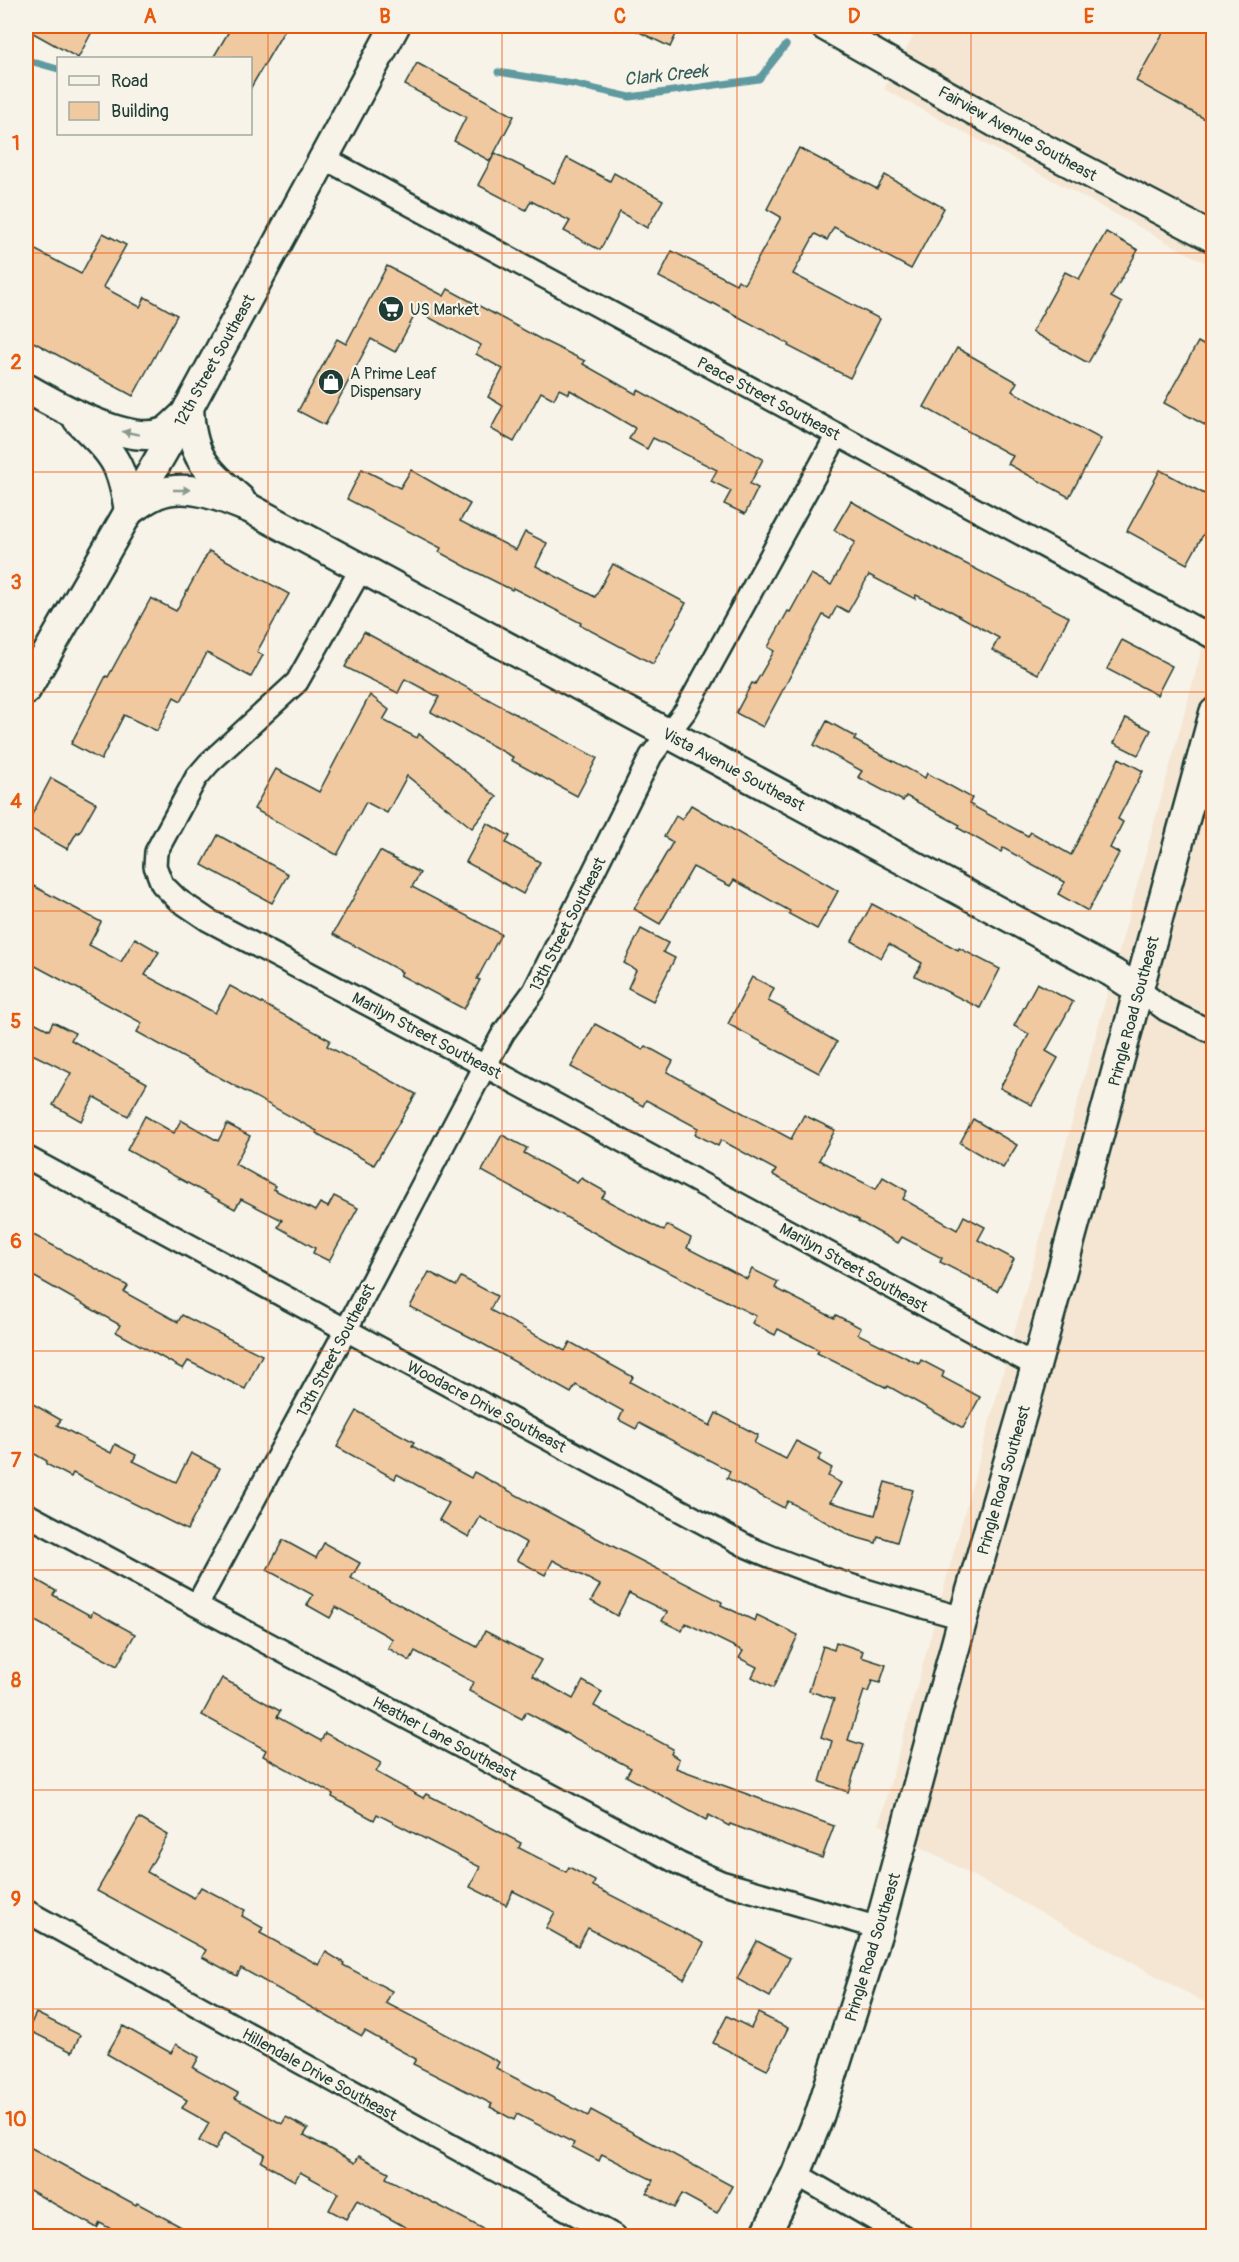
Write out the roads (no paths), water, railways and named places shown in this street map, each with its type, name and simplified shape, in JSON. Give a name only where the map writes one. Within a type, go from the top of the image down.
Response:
[{"type":"street","name":"12th Street Southeast","points":[[26,690],[186,411],[395,26]]},
{"type":"street","name":"Fairview Avenue Southeast","points":[[825,26],[1021,136],[1214,238]]},
{"type":"street","name":"Peace Street Southeast","points":[[324,158],[1214,638]]},
{"type":"street","points":[[26,388],[70,412],[119,430],[138,434],[165,432],[186,411]]},
{"type":"street","points":[[186,411],[197,454],[218,480],[251,509]]},
{"type":"street","points":[[70,412],[110,450],[125,483],[129,511],[155,495],[186,489],[214,495],[251,509]]},
{"type":"street","name":"13th Street Southeast","points":[[197,1605],[346,1330],[485,1065],[504,1032],[534,991],[651,756],[686,710],[837,435]]},
{"type":"street","name":"Vista Avenue Southeast","points":[[251,509],[1113,973],[1166,1010],[1214,1033]]},
{"type":"street","name":"Marilyn Street Southeast","points":[[362,569],[297,682],[209,763],[196,778],[156,852],[155,866],[162,884],[177,899],[208,920],[485,1065],[1036,1366]]},
{"type":"street","name":"Pringle Road Southeast","points":[[765,2236],[796,2174],[819,2117],[879,1928],[963,1618],[1036,1366],[1214,713]]},
{"type":"street","name":"Woodacre Drive Southeast","points":[[26,1157],[748,1547],[787,1564],[868,1592],[963,1618]]},
{"type":"street","name":"Heather Lane Southeast","points":[[26,1514],[680,1864],[721,1882],[879,1928]]},
{"type":"street","name":"Hillendale Drive Southeast","points":[[27,1915],[615,2236]]},
{"type":"street","points":[[796,2174],[903,2236]]},
{"type":"waterway","name":"Clark Creek","points":[[498,72],[573,84],[630,97],[759,79],[786,45]]},
{"type":"waterway","name":"Clark Creek","points":[[26,60],[57,69]]},
{"type":"place","name":"US Market","points":[[391,309]]},
{"type":"place","name":"A Prime Leaf Dispensary","points":[[331,382]]}]
